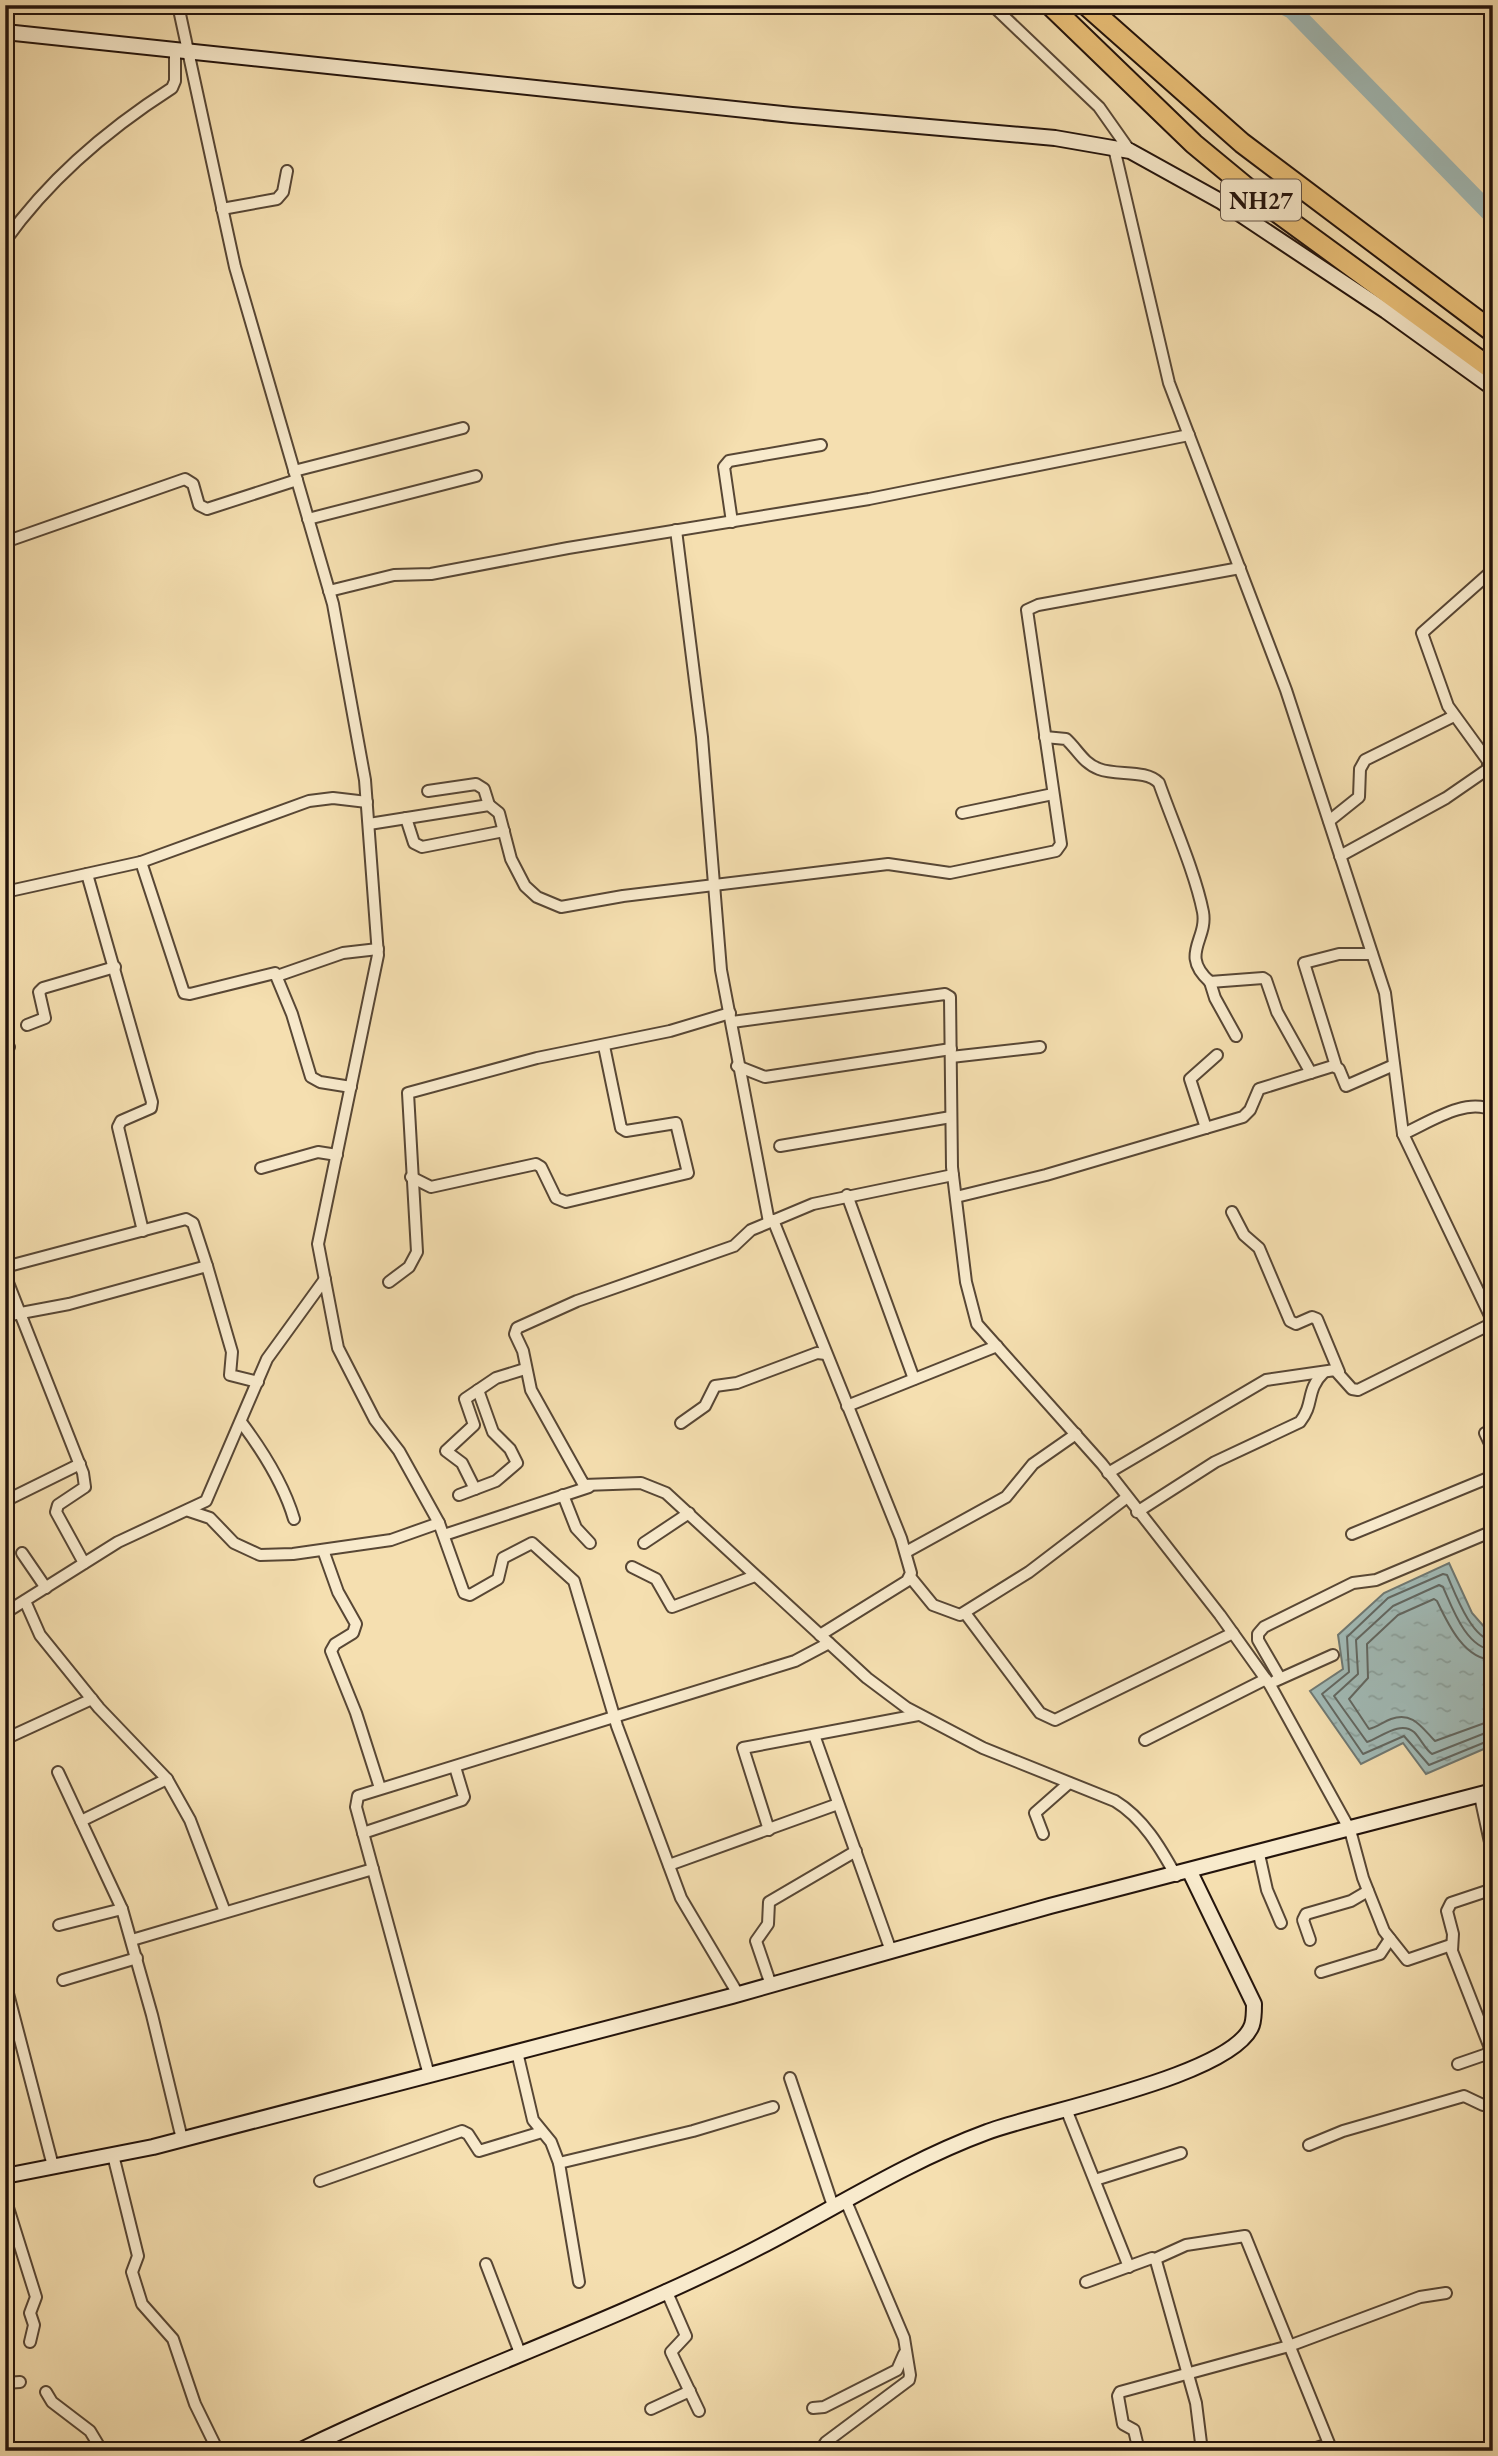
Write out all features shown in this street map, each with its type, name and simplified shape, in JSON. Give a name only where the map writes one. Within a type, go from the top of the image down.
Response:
[{"type":"highway","name":"NH27","points":[[1050,5],[1194,144],[1270,207],[1493,370]]},
{"type":"highway","name":"NH27","points":[[1086,5],[1242,143],[1493,332]]},
{"type":"street","points":[[5,241],[47,188],[126,120],[172,88],[180,50],[178,5]]},
{"type":"street","points":[[992,5],[1099,107],[1130,151]]},
{"type":"street","points":[[5,32],[792,115],[1055,138],[1130,151],[1222,202],[1386,311],[1493,388]]},
{"type":"street","points":[[180,50],[235,267],[329,591],[367,802],[378,949],[318,1244],[338,1348],[375,1420],[399,1451],[439,1523],[467,1595],[498,1579],[503,1558],[532,1543],[572,1577],[614,1717],[681,1898],[738,1994]]},
{"type":"street","points":[[1114,148],[1169,383],[1286,690],[1385,993],[1403,1134],[1493,1323],[1366,1389],[1352,1389],[1339,1372],[1317,1319],[1296,1324],[1290,1321],[1259,1248],[1244,1235],[1232,1212]]},
{"type":"street","points":[[222,209],[277,199],[283,192],[287,171]]},
{"type":"street","points":[[5,542],[185,479],[193,484],[199,505],[207,509],[296,475],[463,429]]},
{"type":"street","points":[[329,591],[402,573],[431,574],[869,499],[1189,435]]},
{"type":"street","points":[[732,522],[726,464],[821,445]]},
{"type":"street","points":[[309,519],[476,476]]},
{"type":"street","points":[[676,530],[702,737],[719,958],[737,1066],[771,1221],[906,1552],[911,1578],[937,1607],[953,1615],[965,1612],[1029,1572],[1126,1497]]},
{"type":"street","points":[[428,792],[476,784],[484,789],[489,805],[499,813],[511,859],[525,886],[537,897],[561,908],[623,896],[888,864],[950,873],[1056,851],[1060,844],[1027,610],[1038,605],[1240,568]]},
{"type":"street","points":[[1340,856],[1447,798],[1486,772],[1488,761],[1448,706],[1422,633],[1493,570]]},
{"type":"street","points":[[1329,821],[1359,797],[1360,769],[1365,760],[1454,716]]},
{"type":"street","points":[[1045,737],[1066,739],[1078,755],[1096,768],[1150,777],[1159,783],[1203,913],[1194,956],[1210,982],[1215,998],[1236,1037]]},
{"type":"street","points":[[962,813],[1053,794]]},
{"type":"street","points":[[5,892],[141,862],[309,801],[333,798],[367,802]]},
{"type":"street","points":[[369,824],[489,805]]},
{"type":"street","points":[[406,818],[414,843],[422,847],[505,831]]},
{"type":"street","points":[[141,862],[184,993],[190,994],[271,972],[277,976],[292,1014],[311,1077],[320,1082],[351,1087]]},
{"type":"street","points":[[87,874],[152,1102],[151,1108],[121,1121],[118,1127],[143,1231]]},
{"type":"street","points":[[277,976],[343,953],[378,949]]},
{"type":"street","points":[[1372,954],[1339,954],[1304,963],[1336,1066],[1346,1086],[1394,1065]]},
{"type":"street","points":[[27,1025],[45,1018],[38,992],[43,988],[115,967]]},
{"type":"street","points":[[1210,982],[1263,978],[1266,980],[1276,1012],[1311,1073]]},
{"type":"street","points":[[390,1282],[410,1267],[418,1252],[411,1177],[408,1093],[537,1058],[731,1018],[946,994],[951,1002],[953,1175],[966,1282],[973,1315],[981,1330],[1108,1473],[1272,1681]]},
{"type":"street","points":[[411,1177],[431,1187],[536,1164],[541,1167],[556,1198],[566,1202],[688,1173],[676,1124],[626,1131],[621,1128],[604,1046]]},
{"type":"street","points":[[737,1066],[765,1077],[951,1053],[1040,1047]]},
{"type":"street","points":[[1206,1128],[1190,1079],[1217,1055]]},
{"type":"street","points":[[956,1197],[1046,1175],[1206,1128],[1247,1113],[1259,1089],[1336,1066]]},
{"type":"street","points":[[1403,1134],[1468,1106],[1483,1106],[1493,1111]]},
{"type":"street","points":[[780,1146],[951,1117]]},
{"type":"street","points":[[261,1168],[318,1152],[337,1155]]},
{"type":"street","points":[[589,1487],[581,1482],[531,1390],[523,1350],[515,1334],[517,1328],[577,1301],[734,1246],[751,1230],[771,1221],[847,1195],[953,1175]]},
{"type":"street","points":[[847,1195],[914,1380]]},
{"type":"street","points":[[5,1267],[181,1220],[190,1221],[207,1266],[232,1352],[230,1375],[258,1382]]},
{"type":"street","points":[[5,1315],[69,1304],[207,1266]]},
{"type":"street","points":[[5,1275],[80,1464],[85,1488],[58,1505],[56,1512],[84,1563]]},
{"type":"street","points":[[5,1613],[118,1542],[202,1505],[209,1496],[267,1359],[325,1279]]},
{"type":"street","points":[[847,1406],[998,1346]]},
{"type":"street","points":[[681,1423],[705,1406],[715,1386],[737,1383],[817,1353],[826,1354]]},
{"type":"street","points":[[475,1489],[462,1463],[446,1451],[473,1428],[474,1421],[465,1399],[496,1378],[525,1369]]},
{"type":"street","points":[[1138,1512],[1215,1462],[1300,1422],[1308,1410],[1312,1383],[1324,1372]]},
{"type":"street","points":[[1108,1473],[1266,1380],[1339,1372]]},
{"type":"street","points":[[459,1495],[505,1476],[517,1463],[510,1449],[493,1432],[478,1390]]},
{"type":"street","points":[[241,1422],[261,1450],[287,1498],[293,1519]]},
{"type":"street","points":[[1485,1433],[1493,1450]]},
{"type":"street","points":[[906,1552],[1006,1497],[1033,1464],[1076,1434]]},
{"type":"street","points":[[5,1501],[80,1464]]},
{"type":"street","points":[[1352,1534],[1493,1476]]},
{"type":"street","points":[[299,2451],[738,2258],[839,2203],[987,2132],[1165,2079],[1212,2061],[1233,2048],[1252,2025],[1254,2004],[1183,1874],[1131,1812],[1115,1801],[983,1748],[918,1715],[867,1678],[689,1513],[655,1486],[641,1483],[589,1487],[444,1535]]},
{"type":"street","points":[[563,1495],[576,1528],[590,1543]]},
{"type":"street","points":[[189,1511],[210,1518],[234,1543],[254,1554],[323,1550],[391,1540],[439,1523]]},
{"type":"street","points":[[644,1543],[689,1513]]},
{"type":"street","points":[[1451,1945],[1407,1959],[1390,1939],[1368,1891],[1350,1830],[1272,1681],[1258,1634],[1264,1627],[1348,1585],[1376,1580],[1493,1531]]},
{"type":"street","points":[[323,1550],[338,1592],[356,1624],[353,1633],[335,1644],[331,1651],[356,1713],[380,1788]]},
{"type":"street","points":[[22,1553],[46,1588]]},
{"type":"street","points":[[632,1566],[656,1579],[672,1606],[755,1576]]},
{"type":"street","points":[[429,2075],[363,1833],[356,1801],[363,1793],[795,1661],[911,1578]]},
{"type":"street","points":[[25,1601],[40,1635],[92,1699],[167,1779],[190,1820],[225,1912]]},
{"type":"street","points":[[965,1612],[1040,1713],[1055,1720],[1233,1633]]},
{"type":"street","points":[[1145,1740],[1333,1655]]},
{"type":"street","points":[[5,1739],[92,1699]]},
{"type":"street","points":[[769,1830],[743,1748],[918,1715]]},
{"type":"street","points":[[814,1735],[891,1951]]},
{"type":"street","points":[[363,1833],[462,1800],[464,1797],[455,1767]]},
{"type":"street","points":[[58,1772],[121,1909],[132,1940],[182,2139]]},
{"type":"street","points":[[81,1821],[167,1779]]},
{"type":"street","points":[[1043,1834],[1035,1813],[1069,1783]]},
{"type":"street","points":[[5,2176],[182,2139],[738,1994],[1050,1906],[1486,1794],[1493,1856]]},
{"type":"street","points":[[669,1864],[838,1804]]},
{"type":"street","points":[[771,1985],[756,1941],[768,1924],[771,1899],[797,1887],[826,1866],[856,1851]]},
{"type":"street","points":[[1259,1854],[1267,1890],[1281,1923]]},
{"type":"street","points":[[132,1940],[373,1869]]},
{"type":"street","points":[[1458,2064],[1487,2054],[1490,2048],[1451,1945],[1453,1934],[1448,1906],[1493,1889]]},
{"type":"street","points":[[1310,1940],[1303,1920],[1306,1914],[1350,1901],[1368,1891]]},
{"type":"street","points":[[59,1925],[121,1909]]},
{"type":"street","points":[[1321,1972],[1380,1954],[1390,1939]]},
{"type":"street","points":[[63,1980],[137,1958]]},
{"type":"street","points":[[5,1982],[53,2166]]},
{"type":"street","points":[[517,2052],[533,2120],[551,2142],[559,2163],[579,2282]]},
{"type":"street","points":[[789,2078],[839,2203],[905,2348],[909,2380],[826,2442],[820,2451]]},
{"type":"street","points":[[1309,2145],[1343,2131],[1464,2096],[1483,2105],[1493,2104]]},
{"type":"street","points":[[559,2163],[693,2132],[773,2107]]},
{"type":"street","points":[[1066,2109],[1129,2267]]},
{"type":"street","points":[[320,2181],[462,2132],[468,2134],[480,2151],[542,2132]]},
{"type":"street","points":[[1095,2180],[1181,2153]]},
{"type":"street","points":[[113,2155],[138,2256],[132,2272],[142,2304],[173,2339],[195,2404],[218,2451]]},
{"type":"street","points":[[5,2198],[36,2297],[30,2313],[34,2325],[30,2342]]},
{"type":"street","points":[[1086,2282],[1155,2259],[1186,2245],[1245,2236],[1331,2447],[1307,2451]]},
{"type":"street","points":[[1155,2259],[1196,2403],[1202,2451]]},
{"type":"street","points":[[485,2264],[520,2353]]},
{"type":"street","points":[[666,2290],[686,2336],[671,2352],[699,2411]]},
{"type":"street","points":[[1139,2451],[1134,2430],[1124,2426],[1118,2394],[1289,2346],[1420,2297],[1446,2293]]},
{"type":"street","points":[[813,2408],[824,2407],[897,2370],[905,2348]]},
{"type":"street","points":[[5,2383],[20,2382]]},
{"type":"street","points":[[46,2392],[52,2402],[90,2431],[102,2451]]},
{"type":"street","points":[[650,2409],[690,2392]]},
{"type":"water","points":[[1449,1563],[1472,1613],[1493,1637],[1493,1745],[1426,1774],[1403,1743],[1361,1764],[1310,1691],[1343,1669],[1338,1635],[1384,1593]]},
{"type":"waterway","points":[[1282,5],[1292,10],[1493,216]]}]
